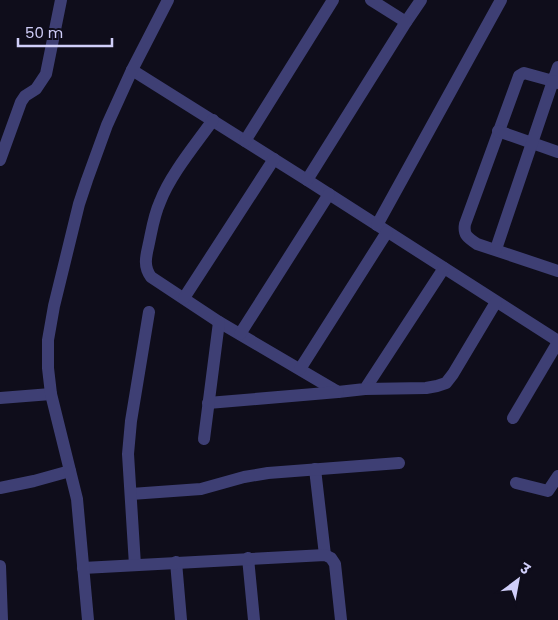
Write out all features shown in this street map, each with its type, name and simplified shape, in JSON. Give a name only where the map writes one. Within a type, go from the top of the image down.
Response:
[{"type":"street","points":[[0,160],[21,102],[25,96],[36,90],[46,74],[61,0]]},
{"type":"street","points":[[88,620],[77,500],[50,394],[48,340],[54,306],[79,204],[107,124],[168,0]]},
{"type":"street","points":[[245,141],[333,0]]},
{"type":"street","points":[[371,0],[406,22]]},
{"type":"street","points":[[307,180],[421,0]]},
{"type":"street","points":[[300,369],[382,229],[501,0]]},
{"type":"street","points":[[496,249],[532,143],[556,82],[558,67]]},
{"type":"street","points":[[132,70],[329,194],[558,342],[513,418]]},
{"type":"street","points":[[556,82],[524,73],[519,76],[464,231],[466,237],[477,244],[558,270]]},
{"type":"street","points":[[213,120],[175,174],[160,200],[154,218],[145,262],[147,271],[151,277],[219,322],[338,392]]},
{"type":"street","points":[[498,131],[558,152]]},
{"type":"street","points":[[184,298],[274,160]]},
{"type":"street","points":[[240,334],[329,194]]},
{"type":"street","points":[[365,389],[444,268]]},
{"type":"street","points":[[208,403],[365,389],[426,388],[446,383],[496,302]]},
{"type":"street","points":[[135,565],[128,454],[131,420],[149,312]]},
{"type":"street","points":[[204,439],[219,322]]},
{"type":"street","points":[[0,398],[50,394]]},
{"type":"street","points":[[131,494],[201,489],[244,477],[268,473],[399,463]]},
{"type":"street","points":[[315,469],[325,555]]},
{"type":"street","points":[[0,488],[70,471]]},
{"type":"street","points":[[516,483],[553,493],[558,476]]},
{"type":"street","points":[[83,568],[325,555],[331,558],[335,564],[341,620]]},
{"type":"street","points":[[248,558],[254,620]]},
{"type":"street","points":[[176,562],[181,620]]},
{"type":"street","points":[[0,566],[2,620]]}]
